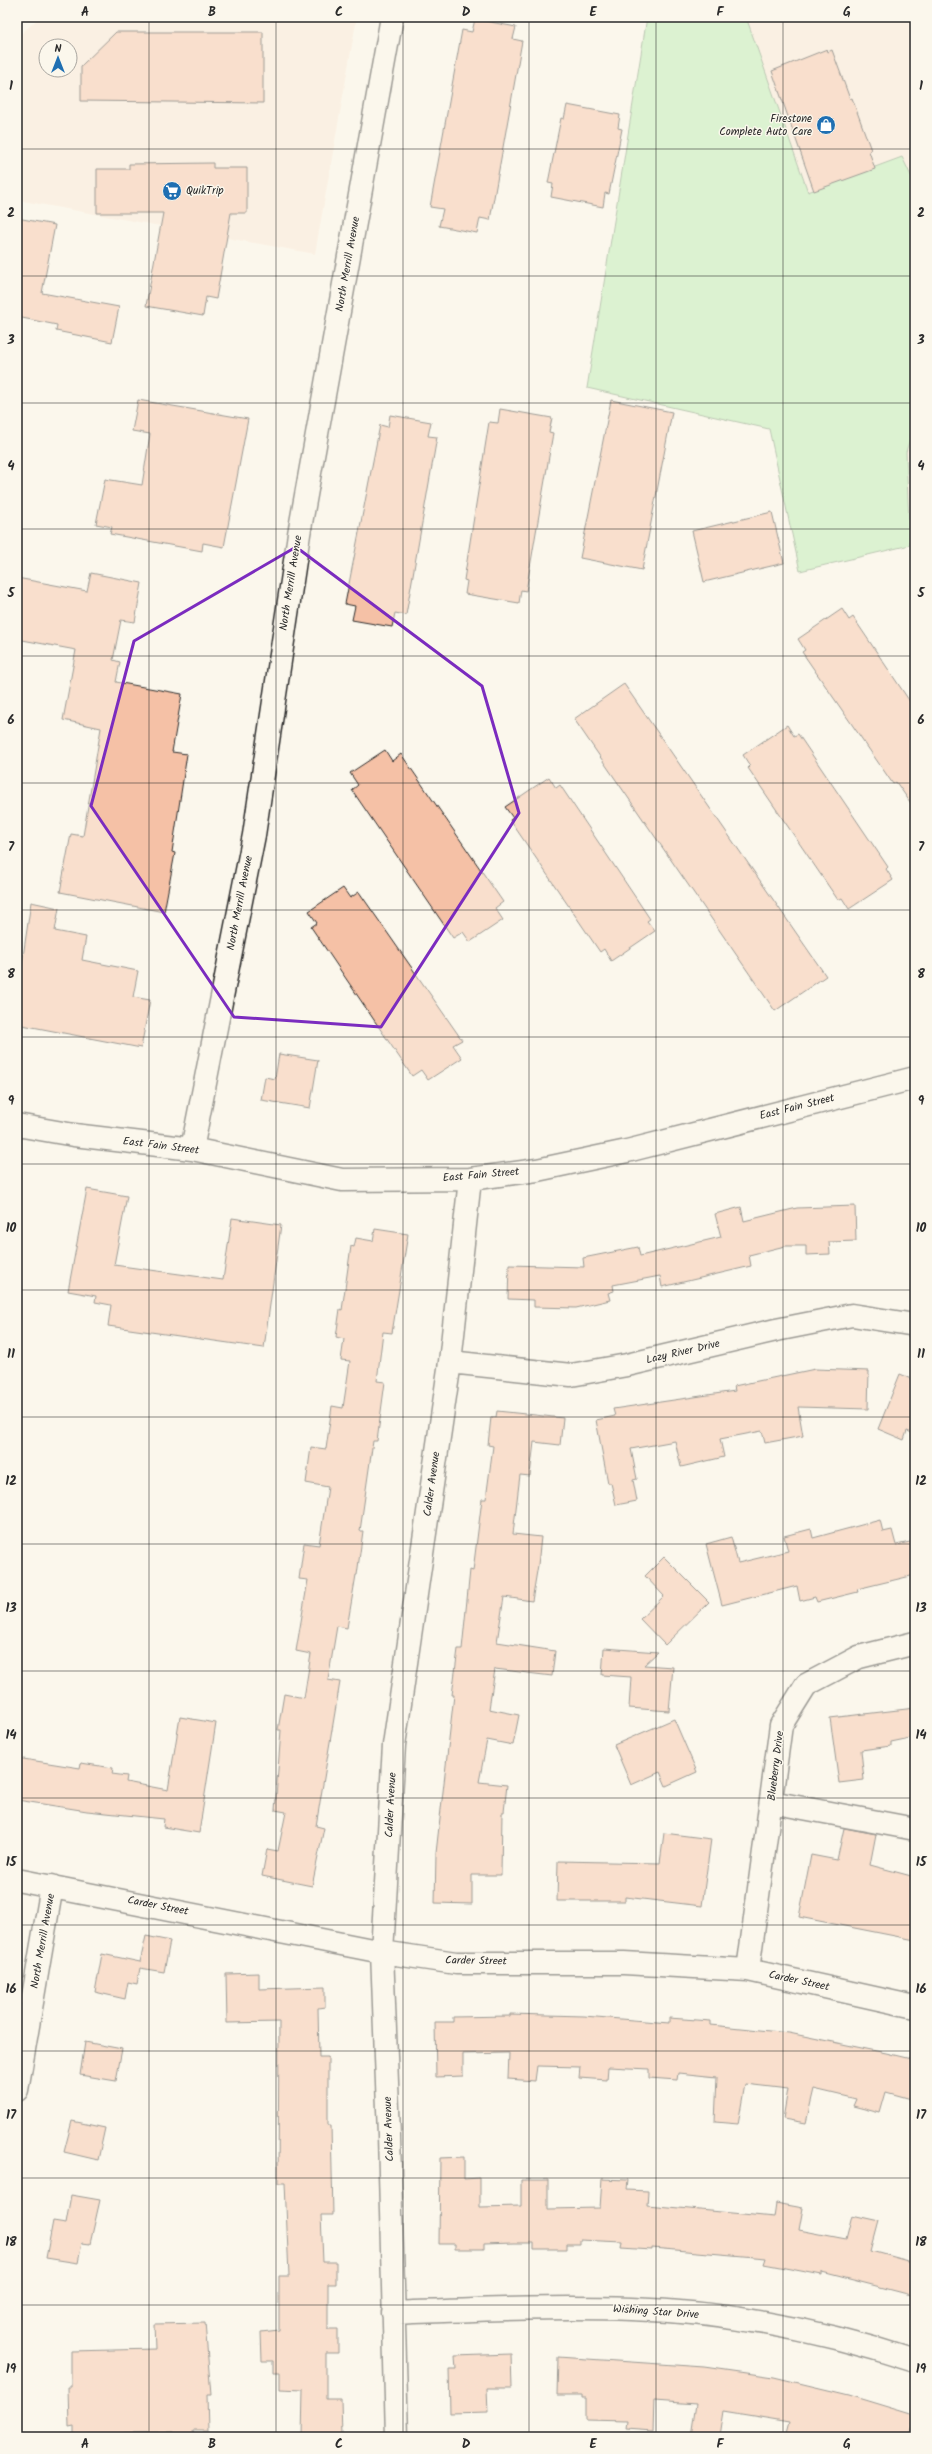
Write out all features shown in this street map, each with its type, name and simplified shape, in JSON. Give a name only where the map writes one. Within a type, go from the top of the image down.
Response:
[{"type":"street","name":"North Merrill Avenue","points":[[192,1149],[254,835],[299,534],[392,17]]},
{"type":"street","name":"East Fain Street","points":[[17,1125],[74,1135],[192,1149],[342,1180],[470,1179],[536,1170],[627,1151],[915,1078]]},
{"type":"street","name":"Calder Avenue","points":[[397,2437],[390,2135],[382,1952],[394,1745],[450,1362],[470,1179]]},
{"type":"street","name":"Lazy River Drive","points":[[450,1362],[571,1375],[627,1365],[776,1330],[852,1315],[915,1325]]},
{"type":"street","name":"Blueberry Drive","points":[[748,1970],[781,1725],[806,1685],[860,1657],[915,1643]]},
{"type":"street","points":[[771,1802],[915,1829]]},
{"type":"street","name":"Carder Street","points":[[17,1880],[382,1952],[456,1962],[624,1962],[748,1970],[915,2007]]},
{"type":"street","name":"North Merrill Avenue","points":[[17,2090],[52,1886]]},
{"type":"street","name":"Wishing Star Drive","points":[[393,2313],[543,2307],[632,2308],[728,2317],[811,2333],[915,2361]]},
{"type":"highlighted area","points":[[296,547],[482,686],[519,813],[381,1027],[234,1017],[91,806],[134,641]]},
{"type":"shaded area","points":[[40,17],[357,17],[315,254],[17,200],[17,37]]},
{"type":"shaded area","points":[[746,17],[915,17],[915,184],[902,157],[808,192]]},
{"type":"shaded area","points":[[915,421],[915,545],[910,545],[906,452]]},
{"type":"green space","points":[[647,17],[746,17],[808,192],[902,157],[915,184],[915,421],[906,452],[910,545],[800,571],[769,429],[587,388]]},
{"type":"building","points":[[475,19],[516,27],[513,39],[522,41],[490,220],[480,218],[477,233],[439,226],[443,209],[430,207],[462,30],[472,32]]},
{"type":"building","points":[[116,32],[263,32],[263,103],[81,101],[81,66]]},
{"type":"building","name":"Firestone Complete Auto Care","points":[[827,49],[828,52],[832,50],[850,99],[852,98],[871,150],[869,151],[875,169],[814,191],[772,71]]},
{"type":"building","points":[[567,105],[620,115],[618,128],[622,129],[609,194],[605,193],[603,207],[551,197],[553,184],[548,183],[561,118],[564,119]]},
{"type":"building","points":[[213,163],[213,168],[247,168],[247,213],[231,213],[216,299],[206,297],[203,316],[146,306],[163,213],[97,213],[97,169],[129,169],[129,164]]},
{"type":"building","points":[[17,218],[55,225],[42,293],[119,307],[112,342],[56,331],[57,325],[17,317]]},
{"type":"building","points":[[138,400],[248,419],[224,547],[203,543],[202,551],[110,534],[112,527],[96,524],[105,479],[142,485],[150,434],[132,431]]},
{"type":"building","points":[[611,400],[672,412],[642,570],[580,558]]},
{"type":"building","points":[[500,409],[552,418],[549,432],[553,433],[526,591],[521,590],[519,603],[465,594],[467,581],[464,580],[489,422],[498,423]]},
{"type":"building","points":[[390,415],[431,422],[428,436],[437,437],[406,615],[395,613],[392,627],[352,620],[355,606],[345,604],[380,425],[388,427]]},
{"type":"building","points":[[772,512],[784,563],[704,582],[692,531]]},
{"type":"building","points":[[91,573],[142,583],[135,622],[121,620],[113,660],[120,662],[116,682],[182,694],[172,752],[187,754],[172,852],[175,853],[164,912],[60,892],[71,834],[83,836],[101,728],[63,720],[76,650],[17,639],[17,578],[87,591]]},
{"type":"building","points":[[842,609],[849,620],[853,617],[915,709],[915,809],[896,782],[893,784],[802,652],[805,650],[798,639]]},
{"type":"building","points":[[624,684],[826,976],[775,1011],[574,719]]},
{"type":"building","points":[[787,725],[794,736],[798,734],[888,867],[886,869],[893,880],[849,909],[842,898],[838,900],[748,768],[750,766],[743,755]]},
{"type":"building","points":[[385,750],[392,761],[401,754],[503,902],[495,908],[503,920],[470,942],[463,932],[453,938],[352,790],[358,785],[350,773]]},
{"type":"building","points":[[549,777],[556,788],[560,785],[650,919],[647,921],[655,931],[611,961],[604,949],[600,952],[510,820],[513,818],[505,807]]},
{"type":"building","points":[[343,888],[350,898],[359,892],[462,1040],[453,1045],[462,1058],[428,1080],[421,1070],[412,1076],[311,927],[317,923],[309,911]]},
{"type":"building","points":[[31,902],[59,908],[55,931],[86,937],[82,960],[138,971],[133,997],[150,1000],[141,1048],[17,1024],[17,977],[20,977]]},
{"type":"building","points":[[279,1054],[318,1060],[310,1108],[261,1100],[265,1077],[275,1079]]},
{"type":"building","points":[[87,1189],[127,1196],[114,1265],[223,1280],[232,1218],[281,1225],[264,1348],[108,1326],[111,1305],[95,1302],[96,1296],[68,1291]]},
{"type":"building","points":[[855,1206],[856,1241],[829,1242],[830,1254],[806,1255],[806,1246],[785,1246],[749,1255],[751,1266],[662,1287],[660,1276],[613,1285],[614,1291],[608,1293],[610,1300],[576,1308],[534,1307],[534,1300],[508,1299],[509,1265],[584,1267],[583,1258],[638,1247],[640,1256],[721,1237],[715,1214],[741,1207],[744,1221],[797,1208]]},
{"type":"building","points":[[375,1229],[408,1234],[392,1333],[383,1332],[377,1381],[385,1382],[377,1441],[373,1441],[360,1531],[363,1531],[357,1575],[347,1628],[337,1626],[328,1680],[340,1682],[316,1826],[324,1828],[312,1886],[262,1876],[267,1849],[278,1851],[286,1812],[275,1810],[281,1730],[278,1730],[284,1694],[304,1698],[311,1654],[296,1651],[308,1580],[299,1579],[304,1543],[319,1545],[328,1487],[306,1483],[311,1447],[326,1449],[332,1406],[343,1408],[350,1361],[341,1360],[344,1339],[336,1337],[340,1309],[342,1310],[351,1246],[354,1247],[356,1238],[373,1241]]},
{"type":"building","points":[[815,1369],[869,1371],[868,1409],[798,1407],[803,1436],[765,1443],[762,1431],[720,1439],[724,1457],[681,1467],[675,1441],[631,1449],[637,1479],[633,1480],[637,1501],[616,1505],[611,1483],[608,1483],[596,1420],[615,1416],[613,1409],[735,1391],[734,1386]]},
{"type":"building","points":[[900,1374],[915,1380],[915,1434],[907,1431],[904,1440],[878,1429]]},
{"type":"building","points":[[497,1411],[563,1418],[560,1445],[534,1442],[530,1476],[520,1475],[513,1534],[541,1537],[538,1565],[532,1601],[504,1597],[497,1642],[555,1651],[552,1676],[495,1669],[489,1709],[519,1715],[513,1745],[487,1740],[479,1782],[507,1785],[504,1812],[502,1812],[501,1875],[472,1875],[472,1904],[435,1903],[436,1853],[454,1695],[452,1695],[458,1649],[462,1649],[470,1570],[473,1571],[482,1499],[486,1499],[493,1446],[488,1445],[491,1417],[496,1417]]},
{"type":"building","points":[[880,1520],[883,1532],[892,1530],[896,1545],[915,1541],[915,1575],[857,1589],[858,1592],[817,1602],[815,1597],[800,1601],[797,1586],[722,1605],[706,1544],[731,1537],[738,1563],[788,1551],[784,1536],[811,1529],[813,1538]]},
{"type":"building","points":[[664,1557],[709,1602],[665,1645],[640,1619],[664,1596],[645,1576]]},
{"type":"building","points":[[604,1648],[658,1652],[644,1665],[673,1667],[669,1711],[629,1708],[631,1677],[602,1675]]},
{"type":"building","points":[[915,1708],[915,1737],[891,1742],[891,1746],[861,1750],[864,1780],[839,1783],[830,1718]]},
{"type":"building","points":[[180,1717],[216,1723],[199,1833],[163,1827],[164,1819],[87,1811],[17,1800],[17,1758],[80,1768],[81,1763],[113,1768],[112,1774],[127,1776],[126,1782],[168,1790]]},
{"type":"building","points":[[674,1719],[697,1772],[666,1786],[660,1772],[631,1785],[614,1745]]},
{"type":"building","points":[[844,1828],[876,1834],[870,1865],[915,1877],[915,1940],[799,1917],[811,1855],[837,1860]]},
{"type":"building","points":[[664,1833],[711,1839],[702,1906],[625,1897],[625,1901],[557,1901],[558,1861],[660,1863]]},
{"type":"building","points":[[146,1936],[170,1941],[164,1972],[140,1968],[137,1984],[128,1982],[125,1999],[95,1992],[102,1954],[140,1962]]},
{"type":"building","points":[[259,1973],[259,1989],[325,1987],[325,2007],[318,2008],[319,2057],[328,2057],[328,2125],[331,2125],[333,2215],[321,2215],[323,2262],[336,2262],[336,2284],[328,2284],[328,2329],[338,2329],[338,2353],[326,2353],[326,2399],[341,2399],[342,2437],[302,2437],[303,2390],[280,2389],[280,2373],[273,2373],[273,2361],[262,2361],[261,2332],[279,2330],[279,2276],[289,2276],[285,2183],[278,2183],[279,2022],[227,2023],[226,1974]]},
{"type":"building","points":[[510,2014],[584,2016],[669,2023],[669,2018],[711,2021],[711,2025],[789,2033],[886,2053],[915,2060],[915,2100],[886,2092],[880,2113],[853,2106],[856,2099],[814,2089],[806,2123],[783,2119],[788,2089],[745,2084],[738,2124],[715,2122],[717,2077],[678,2073],[677,2080],[649,2078],[649,2069],[608,2067],[607,2080],[579,2078],[580,2067],[537,2066],[535,2081],[508,2079],[509,2053],[463,2054],[463,2076],[436,2077],[435,2022],[453,2022],[453,2017],[510,2016]]},
{"type":"building","points":[[85,2042],[122,2049],[116,2081],[80,2075]]},
{"type":"building","points":[[72,2121],[105,2128],[98,2160],[64,2152]]},
{"type":"building","points":[[464,2157],[464,2179],[480,2178],[480,2207],[521,2206],[521,2180],[548,2180],[548,2209],[600,2208],[602,2179],[628,2180],[627,2190],[648,2191],[647,2205],[774,2217],[776,2203],[803,2208],[799,2230],[846,2239],[852,2215],[879,2221],[871,2251],[915,2263],[915,2296],[822,2272],[822,2275],[764,2264],[766,2258],[652,2248],[652,2250],[621,2248],[622,2242],[580,2240],[580,2244],[567,2244],[567,2249],[534,2249],[534,2243],[513,2243],[484,2244],[484,2249],[455,2249],[455,2244],[439,2244],[440,2158]]},
{"type":"building","points":[[71,2195],[100,2200],[90,2244],[82,2243],[78,2263],[46,2258],[53,2221],[66,2223]]},
{"type":"building","points":[[205,2323],[211,2395],[207,2395],[208,2431],[193,2431],[194,2437],[174,2437],[174,2432],[124,2433],[124,2437],[74,2437],[74,2426],[69,2427],[68,2387],[71,2387],[71,2351],[155,2349],[154,2324]]},
{"type":"building","points":[[511,2354],[512,2388],[487,2388],[488,2412],[450,2413],[449,2369],[456,2369],[455,2356]]},
{"type":"building","points":[[558,2357],[704,2367],[774,2377],[849,2395],[915,2415],[915,2418],[909,2437],[786,2437],[790,2422],[723,2411],[719,2437],[691,2437],[696,2404],[654,2401],[653,2430],[625,2428],[626,2421],[586,2420],[586,2398],[582,2398],[582,2395],[557,2395]]},
{"type":"place","name":"Firestone Complete Auto Care","points":[[826,125]]},
{"type":"place","name":"QuikTrip","points":[[172,191]]}]
